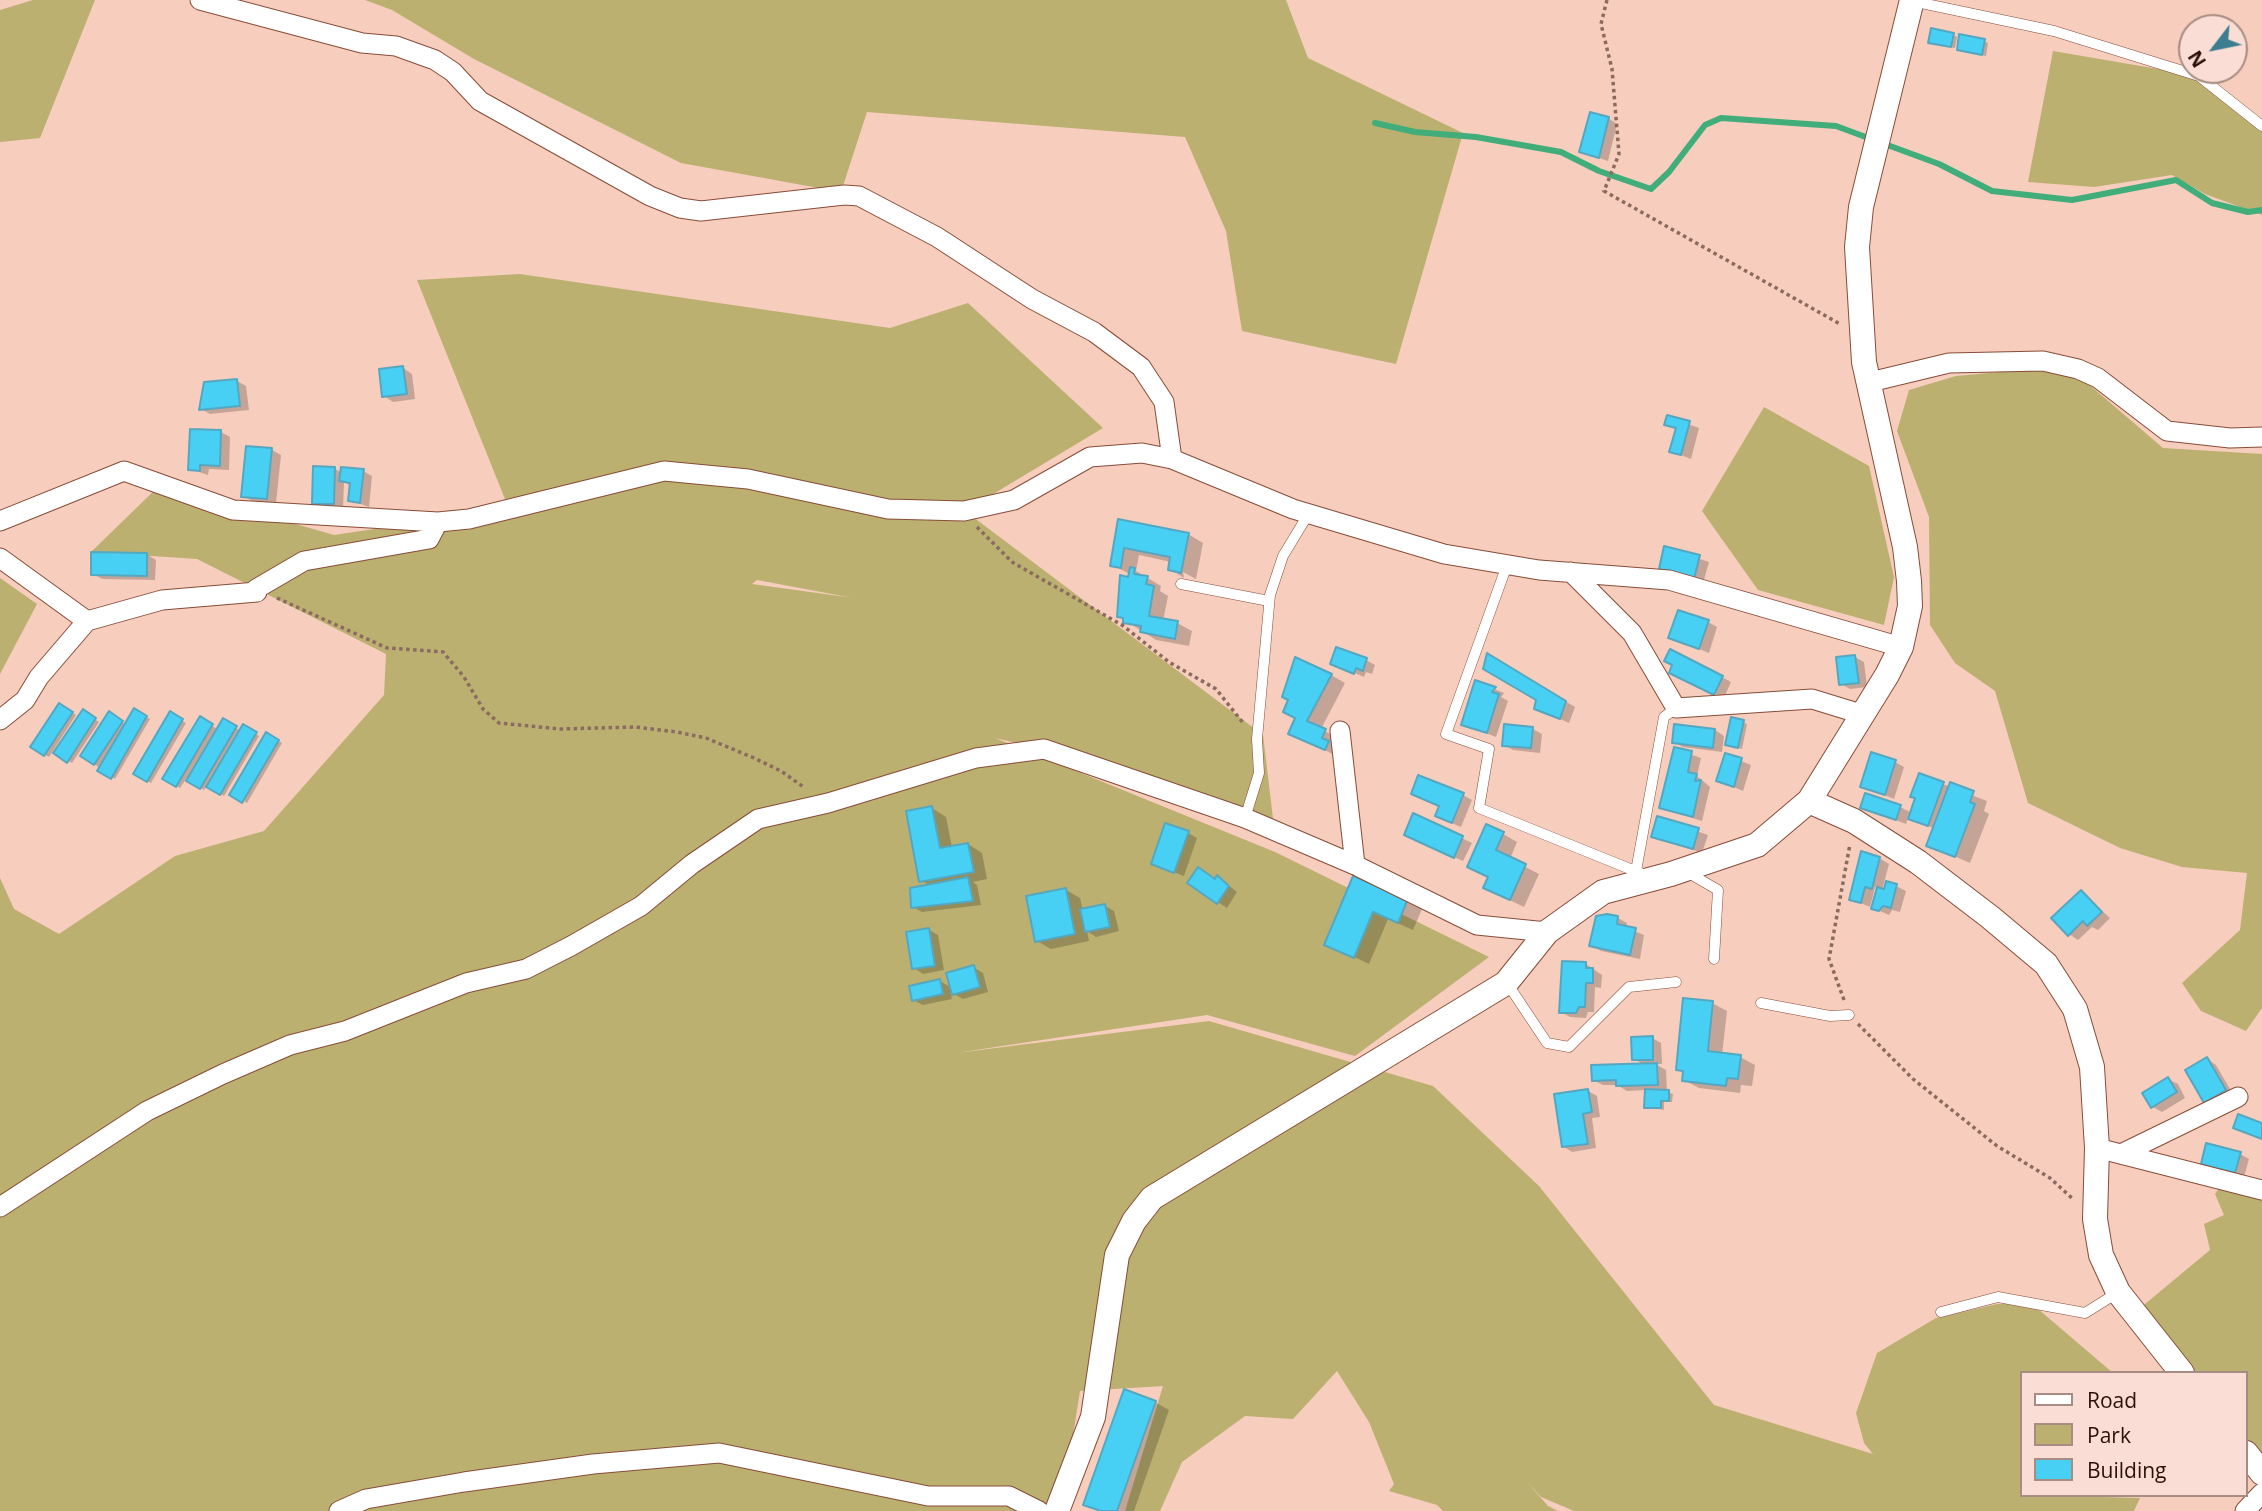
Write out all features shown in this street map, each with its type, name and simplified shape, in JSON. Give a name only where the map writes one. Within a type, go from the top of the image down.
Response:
[{"type":"street","points":[[200,0],[362,43],[396,46],[435,60],[453,72],[480,101],[650,197],[680,208],[701,211],[844,195],[859,197],[937,237],[1032,299],[1094,332],[1142,367],[1164,402],[1172,459]]},
{"type":"street","points":[[1057,1511],[1093,1417],[1117,1255],[1134,1220],[1152,1198],[1506,983],[1547,932],[1603,892],[1645,875],[1684,870],[1757,845],[1809,801],[1861,714],[1888,675],[1901,647],[1910,606],[1908,570],[1860,335],[1857,247],[1861,207],[1912,0]]},
{"type":"street","points":[[1870,382],[1949,363],[2043,361],[2078,369],[2098,378],[2167,432],[2230,438],[2262,437]]},
{"type":"street","points":[[0,521],[124,471],[233,510],[438,522],[469,519],[664,471],[748,479],[888,509],[964,511],[1014,500],[1090,457],[1142,453],[1172,459],[1309,513],[1444,554],[1507,565],[1669,580],[1901,647]]},
{"type":"street","points":[[0,720],[25,700],[39,677],[87,621],[162,600],[235,596],[257,592],[256,589],[304,561],[429,539],[438,522]]},
{"type":"street","points":[[0,558],[87,621]]},
{"type":"street","points":[[1571,572],[1632,633],[1675,708],[1812,699],[1861,714]]},
{"type":"street","points":[[1340,731],[1355,865]]},
{"type":"street","points":[[0,1207],[146,1111],[290,1045],[345,1031],[466,983],[526,969],[641,906],[692,864],[758,818],[828,803],[976,758],[1044,749],[1245,818],[1355,865],[1477,925],[1547,932]]},
{"type":"street","points":[[1809,801],[1854,821],[1918,862],[2046,964],[2075,1009],[2092,1068],[2097,1148],[2095,1219],[2101,1255],[2118,1292],[2180,1371]]},
{"type":"street","points":[[2121,1154],[2238,1097]]},
{"type":"street","points":[[2097,1148],[2262,1190]]},
{"type":"street","points":[[339,1511],[366,1499],[464,1482],[593,1464],[719,1453],[928,1496],[1009,1496],[1039,1511]]},
{"type":"street","points":[[2248,1456],[2262,1473]]},
{"type":"street","points":[[2245,1511],[2262,1493]]},
{"type":"lane","points":[[1912,0],[2054,32],[2199,76],[2262,126]]},
{"type":"lane","points":[[1245,818],[1259,773],[1257,739],[1269,601],[1283,556],[1309,513]]},
{"type":"lane","points":[[1507,565],[1446,734],[1489,748],[1479,808],[1645,875],[1664,717],[1675,708]]},
{"type":"lane","points":[[1181,584],[1269,601]]},
{"type":"lane","points":[[1684,870],[1718,890],[1714,959]]},
{"type":"lane","points":[[1506,983],[1547,1043],[1569,1047],[1629,987],[1676,982]]},
{"type":"lane","points":[[1761,1003],[1830,1016],[1849,1015]]},
{"type":"lane","points":[[1941,1312],[1998,1297],[2085,1313],[2118,1292]]},
{"type":"path","points":[[1607,0],[1601,24],[1612,69],[1619,153],[1604,191],[1860,335]]},
{"type":"path","points":[[964,511],[986,538],[1012,562],[1122,625],[1169,662],[1216,689],[1257,739]]},
{"type":"path","points":[[256,589],[387,648],[443,652],[464,677],[484,709],[499,723],[561,729],[635,727],[706,738],[781,771],[828,803]]},
{"type":"path","points":[[1854,821],[1829,959],[1849,1015],[1913,1079],[1997,1146],[2050,1178],[2095,1219]]},
{"type":"green space","points":[[33,0],[95,0],[40,138],[0,142],[0,10]]},
{"type":"green space","points":[[365,0],[1286,0],[1308,58],[1463,133],[1396,364],[1242,331],[1226,231],[1185,137],[867,112],[841,192],[681,163],[474,59],[392,10]]},
{"type":"green space","points":[[2053,51],[2178,72],[2178,84],[2209,84],[2262,129],[2262,215],[2205,194],[2172,175],[2094,187],[2028,182]]},
{"type":"green space","points":[[520,274],[890,328],[968,303],[1103,428],[965,511],[1263,735],[1274,827],[1044,749],[995,738],[1275,852],[1489,957],[1355,1056],[1207,1015],[956,1053],[1209,1021],[1433,1086],[1539,1186],[1714,1405],[1873,1454],[1864,1443],[1856,1413],[1877,1353],[1936,1318],[1997,1304],[2031,1303],[2111,1371],[2021,1371],[2021,1497],[2140,1498],[2134,1511],[1574,1511],[1541,1497],[1526,1481],[1548,1506],[1558,1511],[1443,1511],[1437,1505],[1389,1491],[1394,1484],[1369,1422],[1337,1371],[1293,1419],[1245,1416],[1182,1462],[1160,1511],[1125,1511],[1163,1386],[1080,1391],[1061,1511],[0,1511],[0,878],[14,909],[59,934],[175,856],[264,831],[384,695],[386,654],[197,559],[91,552],[160,485],[334,535],[509,509],[417,280]],"holes":[[[757,580],[850,597],[752,584]]]},
{"type":"green space","points":[[2044,368],[2086,382],[2163,448],[2262,454],[2262,1008],[2246,1031],[2201,1011],[2182,983],[2240,930],[2247,873],[2182,867],[2120,848],[2028,803],[1995,691],[1955,663],[1930,625],[1929,517],[1897,431],[1909,390],[1956,376]]},
{"type":"green space","points":[[1764,407],[1869,466],[1894,577],[1884,625],[1758,590],[1702,511]]},
{"type":"green space","points":[[0,578],[37,604],[0,674]]},
{"type":"green space","points":[[2220,1187],[2262,1194],[2262,1455],[2248,1439],[2248,1371],[2191,1371],[2139,1309],[2210,1250],[2204,1224],[2224,1215],[2215,1194]]},
{"type":"building","points":[[1931,28],[1954,33],[1951,47],[1928,43]]},
{"type":"building","points":[[1959,34],[1985,39],[1982,55],[1957,50]]},
{"type":"building","points":[[1590,112],[1609,117],[1599,158],[1579,152]]},
{"type":"building","points":[[403,366],[407,394],[382,397],[379,369]]},
{"type":"building","points":[[237,379],[240,406],[199,410],[204,382]]},
{"type":"building","points":[[1667,415],[1690,421],[1681,455],[1669,452],[1676,428],[1664,425]]},
{"type":"building","points":[[190,429],[221,430],[220,466],[200,465],[200,471],[188,470]]},
{"type":"building","points":[[246,446],[272,448],[267,499],[241,497]]},
{"type":"building","points":[[313,466],[335,467],[334,504],[312,504]]},
{"type":"building","points":[[341,467],[364,469],[360,503],[348,501],[350,483],[339,481]]},
{"type":"building","points":[[1118,519],[1189,533],[1181,573],[1168,570],[1170,557],[1124,548],[1121,568],[1110,566]]},
{"type":"building","points":[[1664,546],[1700,555],[1694,579],[1659,569]]},
{"type":"building","points":[[91,552],[147,553],[147,576],[91,575]]},
{"type":"building","points":[[1130,567],[1135,568],[1134,574],[1148,576],[1146,584],[1154,586],[1149,616],[1178,621],[1175,639],[1140,632],[1141,626],[1123,623],[1123,618],[1117,617],[1120,575],[1128,577]]},
{"type":"building","points":[[1678,610],[1709,620],[1699,649],[1668,638]]},
{"type":"building","points":[[1336,647],[1367,658],[1363,671],[1356,668],[1354,674],[1330,664]]},
{"type":"building","points":[[1670,649],[1723,676],[1714,695],[1669,673],[1672,665],[1664,661]]},
{"type":"building","points":[[1487,653],[1566,701],[1560,719],[1534,709],[1536,700],[1483,669]]},
{"type":"building","points":[[1855,655],[1859,683],[1839,685],[1836,657]]},
{"type":"building","points":[[1295,657],[1332,674],[1307,721],[1326,729],[1322,738],[1329,741],[1325,750],[1288,734],[1295,718],[1283,712],[1288,700],[1282,697]]},
{"type":"building","points":[[1475,680],[1496,687],[1492,692],[1499,694],[1487,733],[1461,725]]},
{"type":"building","points":[[59,703],[73,712],[44,756],[30,747]]},
{"type":"building","points":[[134,708],[147,716],[111,779],[97,771]]},
{"type":"building","points":[[83,709],[96,718],[67,763],[53,753]]},
{"type":"building","points":[[109,711],[123,721],[94,765],[80,756]]},
{"type":"building","points":[[170,711],[183,719],[147,782],[133,774]]},
{"type":"building","points":[[200,716],[213,724],[176,787],[162,779]]},
{"type":"building","points":[[1731,717],[1744,720],[1738,748],[1725,745]]},
{"type":"building","points":[[223,718],[237,726],[200,789],[186,781]]},
{"type":"building","points":[[243,724],[257,732],[220,795],[206,787]]},
{"type":"building","points":[[1504,724],[1533,727],[1531,748],[1502,746]]},
{"type":"building","points":[[1674,724],[1715,729],[1713,748],[1672,743]]},
{"type":"building","points":[[266,732],[279,740],[242,803],[229,795]]},
{"type":"building","points":[[1674,747],[1692,751],[1688,772],[1697,774],[1695,781],[1701,780],[1693,817],[1659,808]]},
{"type":"building","points":[[1871,752],[1896,760],[1885,795],[1860,787]]},
{"type":"building","points":[[1725,753],[1742,758],[1734,787],[1716,781]]},
{"type":"building","points":[[1919,773],[1944,782],[1928,826],[1908,819],[1915,798],[1910,797]]},
{"type":"building","points":[[1418,775],[1464,793],[1452,823],[1435,816],[1439,806],[1411,794]]},
{"type":"building","points":[[1950,782],[1974,791],[1970,802],[1975,804],[1955,857],[1926,846]]},
{"type":"building","points":[[1865,793],[1901,805],[1896,820],[1860,808]]},
{"type":"building","points":[[932,806],[940,848],[968,843],[974,872],[919,882],[906,811]]},
{"type":"building","points":[[1413,813],[1463,836],[1454,858],[1404,835]]},
{"type":"building","points":[[1657,816],[1699,828],[1693,849],[1651,837]]},
{"type":"building","points":[[1165,823],[1189,831],[1174,873],[1151,864]]},
{"type":"building","points":[[1486,824],[1504,832],[1496,850],[1526,864],[1510,900],[1483,888],[1488,877],[1467,867]]},
{"type":"building","points":[[1861,851],[1880,857],[1872,889],[1865,887],[1861,903],[1849,900]]},
{"type":"building","points":[[1198,867],[1215,879],[1217,875],[1229,886],[1217,904],[1187,883]]},
{"type":"building","points":[[1353,876],[1408,899],[1398,923],[1373,912],[1354,958],[1324,945]]},
{"type":"building","points":[[968,877],[973,901],[911,908],[910,888]]},
{"type":"building","points":[[1886,881],[1897,884],[1891,908],[1883,906],[1879,911],[1871,909],[1877,887],[1884,889]]},
{"type":"building","points":[[1066,888],[1075,934],[1035,942],[1026,896]]},
{"type":"building","points":[[2081,890],[2102,912],[2087,926],[2083,921],[2068,936],[2051,918]]},
{"type":"building","points":[[1105,904],[1110,927],[1085,932],[1080,909]]},
{"type":"building","points":[[1596,916],[1618,916],[1617,924],[1636,928],[1630,955],[1589,946]]},
{"type":"building","points":[[929,928],[935,966],[912,969],[906,932]]},
{"type":"building","points":[[1562,961],[1586,962],[1586,968],[1593,968],[1593,983],[1586,983],[1585,1007],[1579,1007],[1576,1013],[1559,1013]]},
{"type":"building","points":[[974,965],[980,987],[952,995],[946,973]]},
{"type":"building","points":[[940,979],[943,994],[912,1001],[909,986]]},
{"type":"building","points":[[1683,998],[1713,1001],[1708,1051],[1741,1055],[1738,1079],[1727,1078],[1726,1086],[1682,1081],[1683,1071],[1676,1070]]},
{"type":"building","points":[[1653,1036],[1653,1060],[1632,1060],[1631,1037]]},
{"type":"building","points":[[2207,1057],[2226,1090],[2204,1103],[2185,1070]]},
{"type":"building","points":[[1657,1063],[1658,1085],[1616,1086],[1616,1080],[1592,1081],[1591,1065]]},
{"type":"building","points":[[2168,1077],[2177,1092],[2151,1108],[2142,1093]]},
{"type":"building","points":[[1588,1089],[1592,1112],[1583,1114],[1588,1144],[1562,1147],[1554,1094]]},
{"type":"building","points":[[1645,1089],[1669,1090],[1669,1101],[1661,1101],[1661,1108],[1644,1108]]},
{"type":"building","points":[[2238,1114],[2262,1123],[2262,1139],[2233,1128]]},
{"type":"building","points":[[2206,1143],[2241,1152],[2235,1173],[2201,1164]]},
{"type":"building","points":[[1124,1389],[1156,1401],[1117,1511],[1101,1511],[1083,1505]]},
{"type":"waterway","points":[[1375,123],[1415,132],[1476,137],[1561,152],[1599,171],[1651,189],[1669,172],[1705,125],[1721,118],[1836,126],[1871,139]]},
{"type":"waterway","points":[[1882,143],[1939,164],[1992,191],[2072,200],[2176,180],[2212,203],[2248,212],[2262,210]]}]
